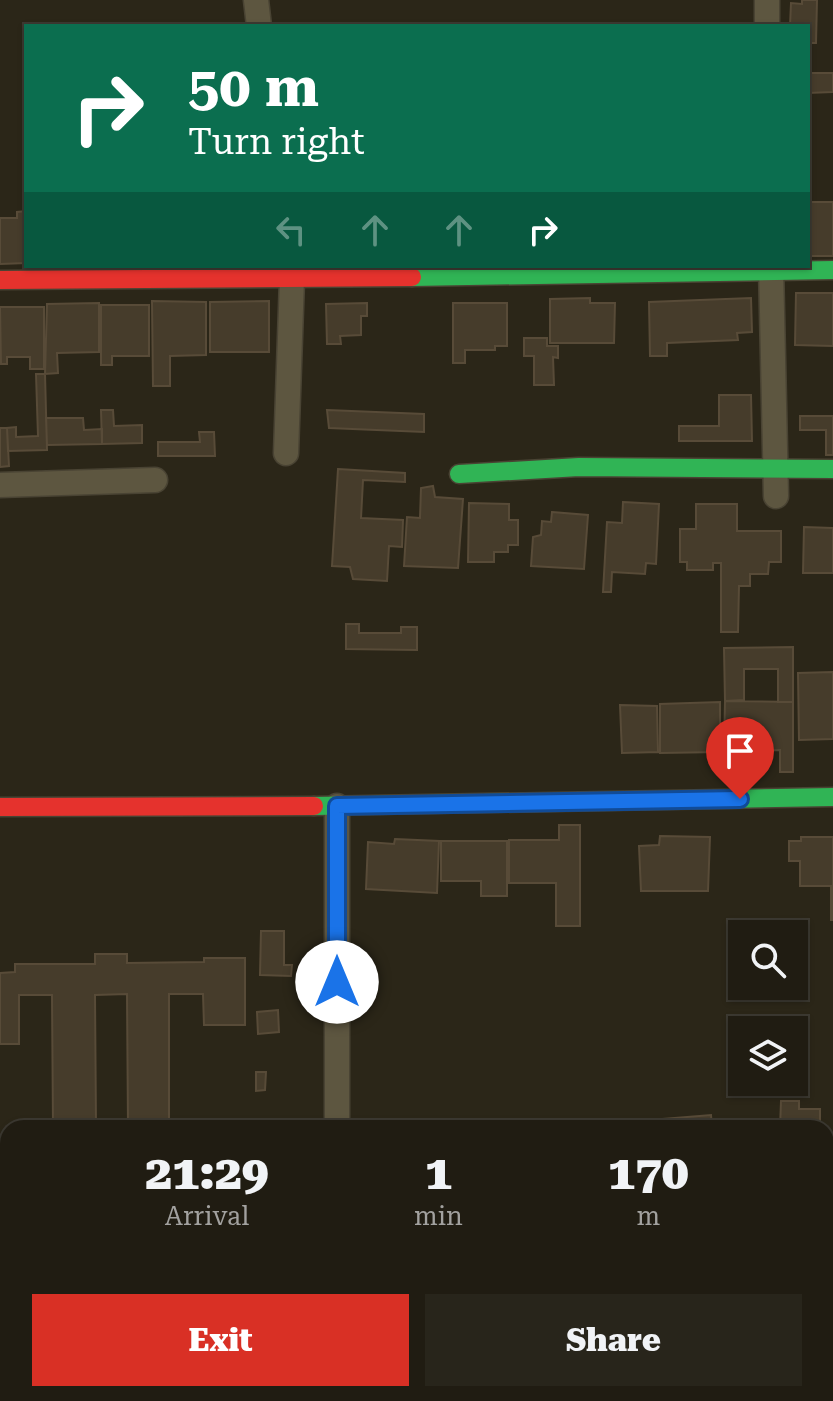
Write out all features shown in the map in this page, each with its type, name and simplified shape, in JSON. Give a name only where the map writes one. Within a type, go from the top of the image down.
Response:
[{"type":"street","points":[[256,0],[259,24]]},
{"type":"street","points":[[767,0],[767,24]]},
{"type":"street","points":[[771,268],[776,496]]},
{"type":"street","points":[[0,280],[291,273],[833,270]]},
{"type":"street","points":[[286,453],[291,273]]},
{"type":"street","points":[[459,474],[501,474],[579,467],[833,469]]},
{"type":"street","points":[[0,485],[155,480]]},
{"type":"street","points":[[0,807],[337,806],[833,797]]},
{"type":"street","points":[[337,806],[337,1120]]},
{"type":"building","points":[[802,0],[817,0],[816,43],[810,43],[810,24],[790,24],[791,3],[802,4]]},
{"type":"building","points":[[810,68],[811,73],[833,73],[833,92],[810,93]]},
{"type":"building","points":[[810,202],[833,202],[833,256],[810,256]]},
{"type":"building","points":[[24,211],[24,263],[0,264],[0,218],[17,218],[17,212]]},
{"type":"building","points":[[796,293],[833,293],[833,346],[795,345]]},
{"type":"building","points":[[590,298],[590,303],[615,303],[614,343],[550,343],[550,299]]},
{"type":"building","points":[[751,298],[752,332],[737,333],[738,340],[667,343],[667,356],[650,356],[649,302]]},
{"type":"building","points":[[152,301],[206,302],[206,355],[170,356],[170,386],[153,386]]},
{"type":"building","points":[[269,301],[269,352],[210,352],[210,302]]},
{"type":"building","points":[[99,303],[99,352],[57,353],[58,373],[45,374],[47,304]]},
{"type":"building","points":[[367,303],[367,316],[361,316],[361,335],[340,336],[341,344],[327,344],[326,304]]},
{"type":"building","points":[[453,303],[507,303],[507,346],[495,346],[495,350],[465,350],[465,363],[453,363]]},
{"type":"building","points":[[101,305],[149,305],[149,356],[112,356],[112,365],[101,365]]},
{"type":"building","points":[[0,307],[44,307],[44,369],[30,369],[30,357],[7,357],[7,364],[1,364]]},
{"type":"building","points":[[524,338],[547,338],[547,346],[558,346],[558,358],[553,357],[554,385],[534,385],[534,356],[524,356]]},
{"type":"building","points":[[36,374],[45,374],[47,450],[8,451],[7,428],[16,427],[16,437],[38,436]]},
{"type":"building","points":[[719,395],[751,395],[752,441],[679,441],[679,426],[719,426]]},
{"type":"building","points":[[101,410],[113,410],[114,426],[142,425],[142,443],[102,444]]},
{"type":"building","points":[[327,410],[424,414],[424,432],[329,428]]},
{"type":"building","points":[[800,416],[833,416],[833,455],[826,455],[826,430],[800,430]]},
{"type":"building","points":[[46,418],[83,418],[84,430],[102,429],[102,444],[47,445]]},
{"type":"building","points":[[0,428],[7,428],[9,466],[0,467]]},
{"type":"building","points":[[199,432],[214,432],[215,456],[158,456],[158,442],[200,442]]},
{"type":"building","points":[[338,469],[405,473],[405,482],[363,480],[361,518],[403,520],[402,547],[389,546],[387,581],[353,579],[350,567],[332,566]]},
{"type":"building","points":[[433,486],[435,497],[463,499],[458,568],[404,566],[407,517],[420,518],[421,488]]},
{"type":"building","points":[[623,502],[659,504],[656,564],[646,563],[645,574],[612,572],[611,592],[603,592],[607,522],[622,523]]},
{"type":"building","points":[[469,503],[509,504],[509,520],[518,520],[518,545],[508,545],[508,552],[494,552],[494,562],[468,562]]},
{"type":"building","points":[[696,504],[737,504],[737,531],[781,531],[781,562],[769,562],[768,574],[750,574],[750,586],[739,586],[738,632],[721,632],[721,563],[713,563],[713,570],[687,570],[687,562],[680,562],[680,529],[696,529]]},
{"type":"building","points":[[552,512],[588,515],[584,569],[531,566],[533,537],[541,535],[542,521],[551,522]]},
{"type":"building","points":[[804,527],[833,528],[833,573],[803,573]]},
{"type":"building","points":[[346,624],[359,624],[359,633],[401,633],[401,627],[417,627],[417,650],[346,649]]},
{"type":"building","points":[[793,647],[793,702],[778,702],[778,669],[744,669],[744,700],[725,701],[724,648]]},
{"type":"building","points":[[833,672],[833,739],[799,740],[798,673]]},
{"type":"building","points":[[725,701],[793,702],[793,772],[780,772],[780,750],[724,751]]},
{"type":"building","points":[[720,702],[720,752],[660,753],[660,704]]},
{"type":"building","points":[[620,705],[657,706],[658,752],[622,753]]},
{"type":"building","points":[[559,825],[580,825],[580,926],[556,926],[556,883],[509,883],[509,840],[559,840]]},
{"type":"building","points":[[660,836],[710,837],[708,891],[641,891],[639,846],[659,845]]},
{"type":"building","points":[[801,837],[833,837],[833,920],[831,886],[800,886],[800,861],[789,861],[789,841],[801,841]]},
{"type":"building","points":[[395,839],[439,841],[437,893],[366,889],[368,842],[394,844]]},
{"type":"building","points":[[441,841],[507,841],[507,896],[481,896],[481,881],[441,881]]},
{"type":"building","points":[[261,931],[284,931],[284,965],[292,965],[291,976],[260,975]]},
{"type":"building","points":[[95,954],[127,954],[127,963],[245,958],[245,1025],[204,1025],[203,994],[169,994],[169,1120],[128,1120],[127,994],[95,995],[96,1120],[53,1120],[52,995],[19,995],[19,1044],[0,1044],[0,973],[15,972],[15,964],[95,964]]},
{"type":"building","points":[[278,1010],[279,1032],[258,1034],[257,1012]]},
{"type":"building","points":[[256,1072],[266,1072],[265,1090],[256,1091]]},
{"type":"building","points":[[781,1101],[799,1101],[799,1109],[820,1109],[820,1120],[780,1120]]},
{"type":"building","points":[[711,1115],[711,1120],[663,1120]]},
{"type":"traffic: fast","points":[[412,277],[833,270]]},
{"type":"traffic: fast","points":[[459,474],[579,467],[833,469]]},
{"type":"traffic: fast","points":[[314,806],[833,797]]},
{"type":"traffic: jam","points":[[0,280],[412,277]]},
{"type":"traffic: jam","points":[[0,807],[314,806]]},
{"type":"route","points":[[337,982],[337,806],[740,799]]}]
